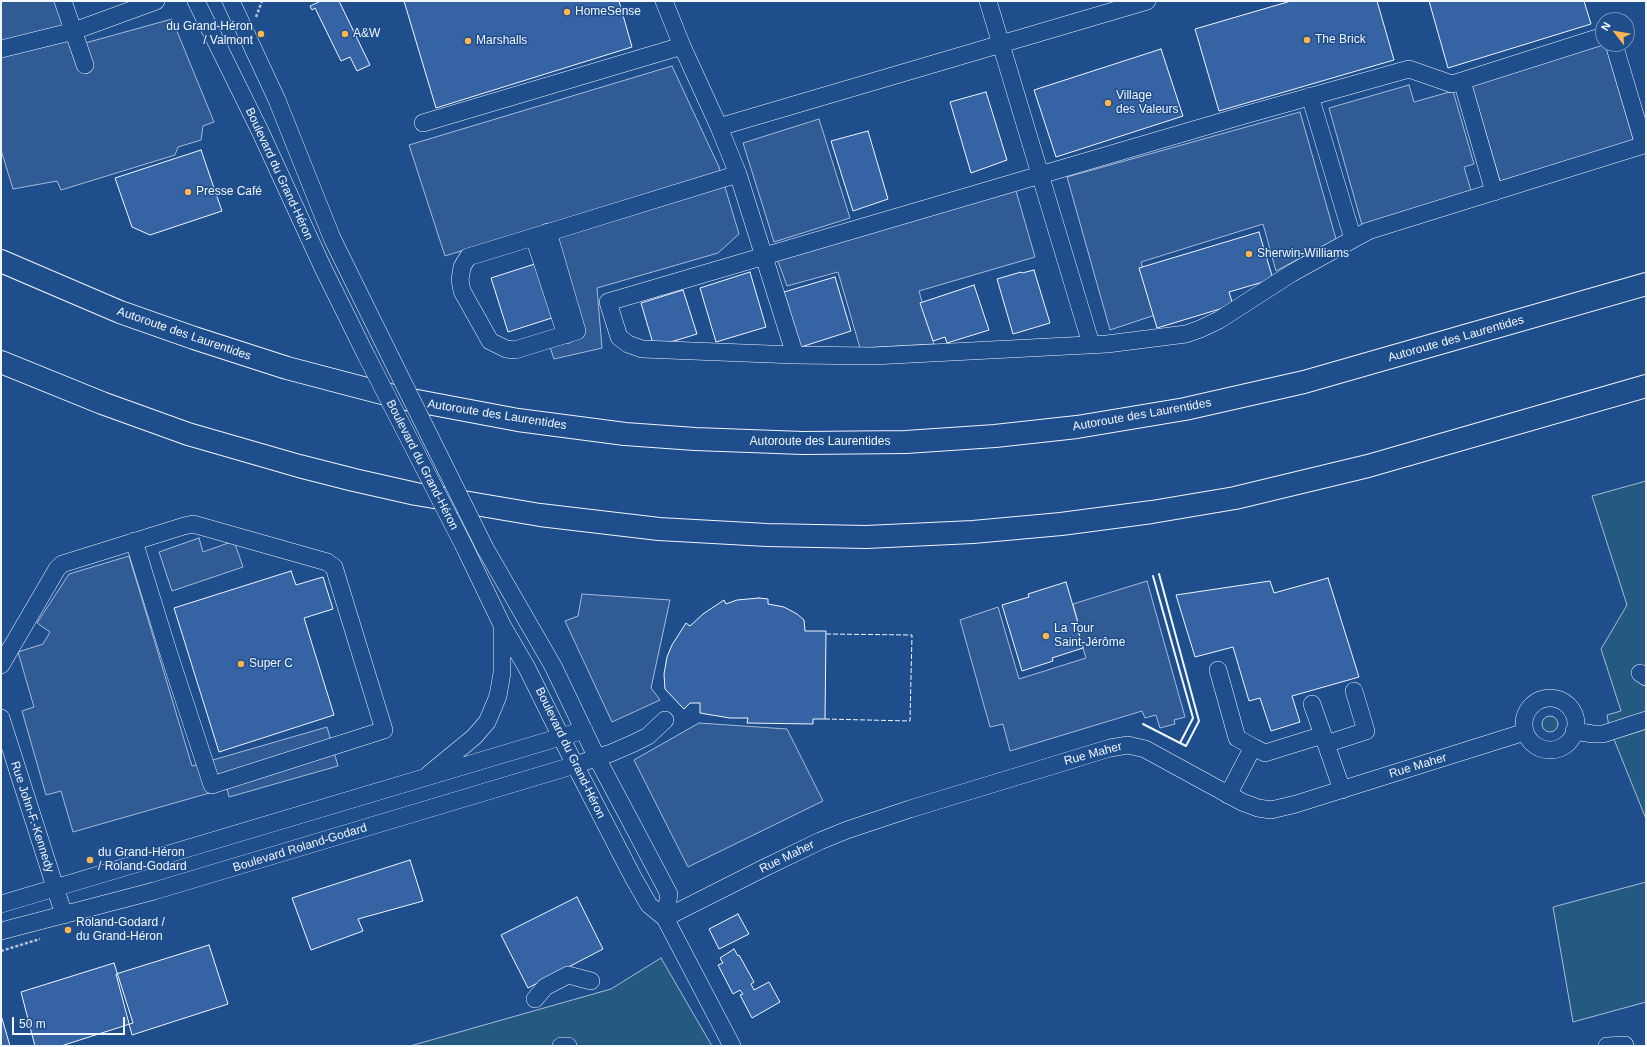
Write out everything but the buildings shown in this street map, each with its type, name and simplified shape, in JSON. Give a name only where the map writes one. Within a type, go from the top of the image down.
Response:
[{"type":"highway","name":"Autoroute des Laurentides","points":[[1,261],[120,312],[223,348],[294,370],[401,398],[518,420],[625,434],[695,439],[803,443],[906,442],[1023,433],[1077,427],[1185,409],[1272,390],[1339,372],[1646,284]]},
{"type":"highway","points":[[1,362],[76,393],[181,431],[291,464],[354,480],[473,505],[567,519],[666,529],[767,535],[866,537],[967,532],[1054,525],[1130,516],[1215,501],[1278,488],[1368,466],[1646,386]]},
{"type":"highway","points":[[1,376],[76,393]]},
{"type":"street","points":[[63,1],[85,65]]},
{"type":"street","points":[[1,49],[74,31],[156,1]]},
{"type":"street","name":"Boulevard du Grand-Héron","points":[[196,1],[255,121],[317,257],[464,546],[502,625],[527,668],[634,879],[649,905],[665,918],[732,1046]]},
{"type":"street","name":"Boulevard du Grand-Héron","points":[[231,1],[277,100],[329,232],[485,548],[553,666],[597,758],[669,894],[665,918]]},
{"type":"street","points":[[664,1],[738,174],[795,355]]},
{"type":"street","points":[[988,1],[1091,344]]},
{"type":"street","points":[[719,127],[1147,1]]},
{"type":"street","points":[[1595,39],[1452,84],[1409,69],[1310,96],[608,302],[619,337],[628,344],[642,349],[795,355],[873,356],[1107,344],[1186,334],[1219,320],[1292,273],[1368,231],[1644,145],[1616,52]]},
{"type":"street","points":[[423,122],[682,46]]},
{"type":"street","points":[[1462,81],[1494,192]]},
{"type":"street","points":[[1310,96],[1352,239]]},
{"type":"street","points":[[541,234],[566,335],[515,350],[506,349],[490,341],[462,290],[460,280],[462,267],[468,257],[541,234],[738,174]]},
{"type":"street","points":[[1,665],[56,569],[62,564],[134,541],[193,524],[327,562],[334,567],[384,730],[212,785],[168,652],[134,541]]},
{"type":"street","points":[[422,780],[474,737],[484,725],[491,713],[498,696],[502,673],[502,625]]},
{"type":"street","points":[[1218,670],[1237,738],[1265,754],[1366,731],[1354,691]]},
{"type":"street","points":[[1548,698],[1559,700],[1570,709],[1575,719],[1574,731],[1570,739],[1565,744],[1555,749],[1548,750],[1535,745],[1530,740],[1525,732],[1524,719],[1529,709],[1537,701],[1548,698]]},
{"type":"street","points":[[1312,704],[1342,790]]},
{"type":"street","name":"Rue John-F.-Kennedy","points":[[1,718],[64,915]]},
{"type":"street","name":"Boulevard Roland-Godard","points":[[1,931],[154,891],[575,765],[622,749],[648,736],[665,720]]},
{"type":"street","points":[[1574,731],[1603,734],[1646,720]]},
{"type":"street","points":[[1,904],[422,780],[584,730]]},
{"type":"street","name":"Rue Maher","points":[[665,918],[771,864],[847,830],[1110,748],[1128,745],[1144,749],[1252,806],[1271,810],[1342,790],[1525,732]]},
{"type":"street","points":[[1228,794],[1254,747]]},
{"type":"street","points":[[535,999],[545,987],[568,975],[591,981]]},
{"type":"street","points":[[1607,1046],[1625,1045]]},
{"type":"street","points":[[561,1046],[568,1046]]},
{"type":"path","points":[[256,14],[262,1]]},
{"type":"path","points":[[1,951],[13,947]]},
{"type":"shaded area","points":[[1,1],[64,1],[78,45],[172,19],[214,122],[203,126],[201,140],[178,147],[175,155],[61,190],[57,181],[13,189],[1,150]]},
{"type":"shaded area","points":[[1595,47],[1595,52],[1607,52],[1634,142],[1500,181],[1471,83]]},
{"type":"shaded area","points":[[672,66],[719,167],[739,234],[718,253],[597,288],[602,348],[554,359],[550,347],[583,336],[551,223],[445,256],[409,145]]},
{"type":"shaded area","points":[[1409,85],[1414,102],[1453,91],[1474,164],[1464,167],[1472,194],[1362,225],[1329,108]]},
{"type":"shaded area","points":[[1300,112],[1336,239],[1276,271],[1263,224],[1141,262],[1155,315],[1110,330],[1067,177]]},
{"type":"shaded area","points":[[819,119],[850,218],[774,242],[743,143]]},
{"type":"shaded area","points":[[1014,184],[1035,257],[919,291],[934,344],[860,348],[838,272],[787,286],[776,256]]},
{"type":"shaded area","points":[[1646,481],[1646,819],[1609,727],[1607,715],[1621,711],[1601,649],[1627,605],[1592,496]]},
{"type":"shaded area","points":[[199,538],[203,552],[234,541],[243,567],[172,591],[159,552]]},
{"type":"shaded area","points":[[129,556],[192,766],[327,727],[338,766],[229,797],[227,788],[73,832],[61,791],[46,795],[22,711],[34,707],[18,652],[43,644],[50,632],[37,623],[69,574]]},
{"type":"shaded area","points":[[1147,581],[1185,717],[1174,720],[1175,724],[1160,728],[1156,715],[1145,718],[1142,711],[1010,751],[1003,724],[990,727],[960,620],[998,607],[1019,679],[1086,658],[1076,624],[1078,623],[1073,604]]},
{"type":"shaded area","points":[[582,594],[670,600],[651,688],[660,700],[612,722],[565,621],[578,616]]},
{"type":"shaded area","points":[[1547,716],[1553,716],[1558,721],[1556,730],[1553,732],[1547,732],[1542,727],[1542,721]]},
{"type":"shaded area","points":[[699,723],[787,729],[823,801],[688,867],[634,760]]},
{"type":"shaded area","points":[[1646,882],[1646,1002],[1573,1022],[1553,907]]},
{"type":"shaded area","points":[[661,958],[712,1046],[410,1046],[611,989]]},
{"type":"fence","points":[[825,719],[910,721],[912,635],[826,634]]},
{"type":"wall","points":[[1159,574],[1199,721],[1186,746],[1180,743]]},
{"type":"wall","points":[[1143,724],[1180,743],[1193,718],[1153,576]]},
{"type":"place","name":"HomeSense","points":[[567,12]]},
{"type":"place","name":"du Grand-Héron / Valmont","points":[[261,34]]},
{"type":"place","name":"A&W","points":[[345,34]]},
{"type":"place","name":"The Brick","points":[[1307,40]]},
{"type":"place","name":"Marshalls","points":[[468,41]]},
{"type":"place","name":"Village des Valeurs","points":[[1108,103]]},
{"type":"place","name":"Presse Café","points":[[188,192]]},
{"type":"place","name":"Sherwin-Williams","points":[[1249,254]]},
{"type":"place","name":"La Tour Saint-Jérôme","points":[[1046,636]]},
{"type":"place","name":"Super C","points":[[241,664]]},
{"type":"place","name":"du Grand-Héron / Roland-Godard","points":[[90,860]]},
{"type":"place","name":"Roland-Godard / du Grand-Héron","points":[[68,930]]}]
